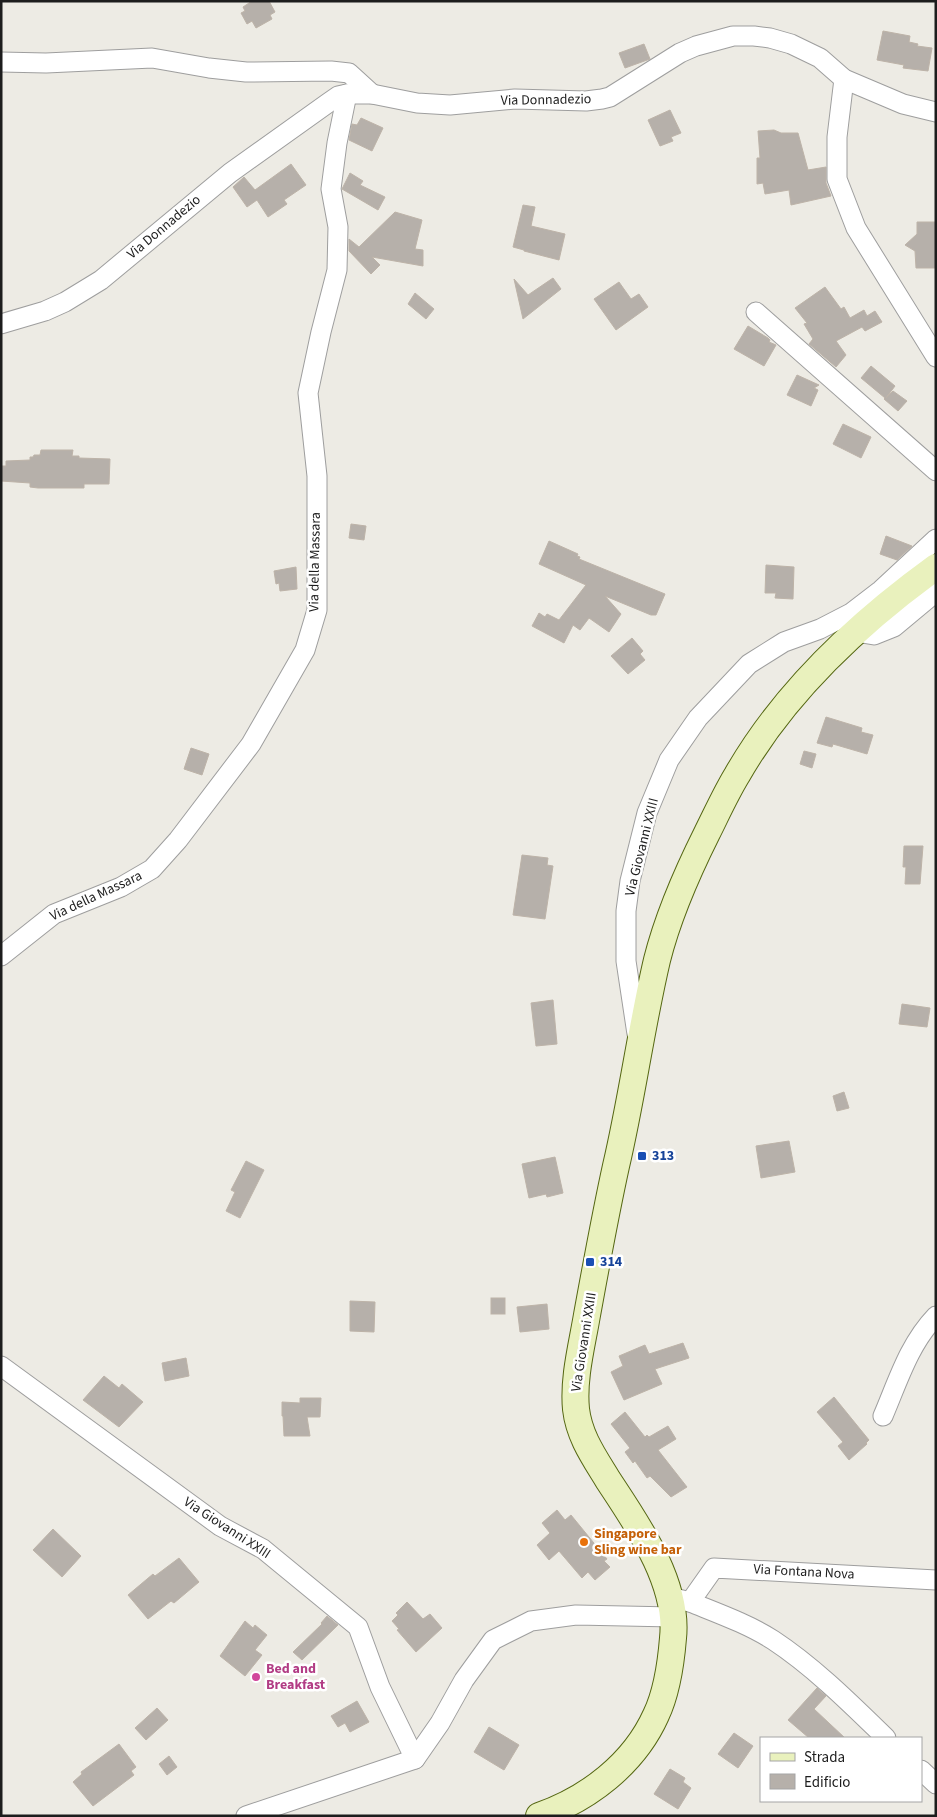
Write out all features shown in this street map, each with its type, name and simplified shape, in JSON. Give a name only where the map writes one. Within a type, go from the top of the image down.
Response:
[{"type":"main road","name":"Via Giovanni XXIII","points":[[539,1816],[559,1809],[583,1796],[609,1777],[625,1761],[642,1739],[656,1716],[666,1686],[674,1634],[677,1605],[658,1564],[628,1512],[589,1452],[579,1427],[576,1408],[576,1390],[583,1341],[658,957],[681,889],[695,856],[733,783],[762,736],[800,689],[856,632],[900,593],[936,567]]},
{"type":"street","name":"Via Donnadezio","points":[[1,324],[45,311],[65,302],[101,280],[230,174],[338,96],[372,94],[417,102],[450,105],[515,99],[586,101],[602,99],[610,97],[680,53],[714,40],[732,36],[770,38],[791,44],[820,58],[844,79],[903,104],[936,112]]},
{"type":"street","points":[[1,62],[46,63],[152,58],[246,72],[331,71],[349,73],[372,94]]},
{"type":"street","points":[[844,79],[837,137],[837,179],[856,228],[936,357]]},
{"type":"street","name":"Via della Massara","points":[[1,956],[54,914],[92,897],[121,887],[152,869],[178,840],[251,744],[305,650],[317,610],[316,476],[308,393],[337,270],[338,227],[331,189],[337,143],[347,94]]},
{"type":"street","points":[[756,312],[936,470]]},
{"type":"street","name":"Via Giovanni XXIII","points":[[639,1047],[626,961],[626,911],[630,881],[647,813],[669,760],[698,718],[748,664],[784,642],[820,629],[851,613],[881,590],[936,539]]},
{"type":"street","points":[[856,632],[874,635],[894,628],[936,592]]},
{"type":"street","points":[[883,1416],[911,1349],[926,1326],[936,1316]]},
{"type":"street","name":"Via Giovanni XXIII","points":[[1,1366],[220,1526],[263,1549],[358,1627],[380,1687],[415,1759]]},
{"type":"street","name":"Via Fontana Nova","points":[[677,1605],[714,1568],[936,1580]]},
{"type":"street","points":[[246,1816],[415,1759],[440,1723],[464,1680],[493,1640],[531,1621],[576,1615],[677,1605],[722,1615],[772,1640],[806,1665],[885,1737]]},
{"type":"street","points":[[922,1771],[936,1784]]},
{"type":"building","points":[[252,1],[269,1],[275,12],[270,15],[272,19],[256,28],[252,21],[247,24],[241,13],[245,11],[243,7]]},
{"type":"building","points":[[883,31],[910,36],[909,42],[918,44],[917,46],[932,48],[928,71],[903,68],[904,65],[877,60]]},
{"type":"building","points":[[644,44],[650,59],[625,68],[619,53]]},
{"type":"building","points":[[670,110],[681,133],[671,137],[673,141],[660,146],[648,120]]},
{"type":"building","points":[[361,118],[383,128],[372,151],[349,140],[352,124],[357,125]]},
{"type":"building","points":[[774,130],[781,133],[798,133],[808,170],[826,167],[826,183],[831,196],[791,205],[789,190],[765,194],[763,183],[757,184],[757,158],[760,158],[758,131]]},
{"type":"building","points":[[291,164],[306,185],[284,200],[287,204],[268,217],[257,200],[247,207],[233,187],[244,177],[255,190]]},
{"type":"building","points":[[350,173],[363,181],[360,185],[385,197],[378,210],[342,189]]},
{"type":"building","points":[[523,205],[535,207],[531,226],[565,234],[559,260],[513,247]]},
{"type":"building","points":[[395,212],[422,220],[415,249],[423,250],[423,266],[372,257],[380,265],[371,274],[349,251],[349,239],[359,247]]},
{"type":"building","points":[[917,222],[936,222],[936,268],[916,268],[915,251],[905,245],[917,234]]},
{"type":"building","points":[[553,278],[561,289],[523,319],[514,279],[528,295]]},
{"type":"building","points":[[619,282],[631,299],[639,294],[648,307],[616,330],[594,299]]},
{"type":"building","points":[[825,287],[841,309],[844,307],[850,318],[864,310],[867,316],[875,311],[882,322],[865,331],[862,327],[836,341],[846,355],[836,367],[809,344],[813,339],[804,324],[807,323],[795,308]]},
{"type":"building","points":[[415,293],[434,309],[426,319],[408,304]]},
{"type":"building","points":[[748,326],[776,345],[764,366],[734,349]]},
{"type":"building","points":[[871,366],[895,386],[886,398],[893,391],[907,401],[898,411],[861,378]]},
{"type":"building","points":[[797,375],[819,385],[814,388],[818,390],[811,406],[787,395]]},
{"type":"building","points":[[843,424],[871,437],[861,458],[833,444]]},
{"type":"building","points":[[41,450],[73,450],[72,456],[79,456],[79,458],[110,459],[109,484],[84,484],[84,488],[38,488],[30,487],[30,483],[1,481],[1,466],[6,466],[6,461],[30,460],[30,457],[34,455],[40,455]]},
{"type":"building","points":[[351,524],[366,526],[364,540],[349,538]]},
{"type":"building","points":[[886,536],[912,546],[897,560],[880,554]]},
{"type":"building","points":[[549,541],[578,554],[579,559],[665,594],[656,615],[651,615],[605,596],[621,614],[609,632],[589,618],[580,630],[573,625],[564,643],[532,626],[539,613],[545,617],[547,614],[559,620],[586,585],[539,564]]},
{"type":"building","points":[[766,565],[794,567],[793,599],[775,598],[776,593],[765,593]]},
{"type":"building","points":[[296,567],[297,589],[280,591],[279,583],[276,584],[274,571]]},
{"type":"building","points":[[632,638],[643,651],[640,654],[645,660],[628,674],[611,656]]},
{"type":"building","points":[[826,717],[862,728],[861,732],[873,735],[867,754],[833,744],[832,747],[817,743]]},
{"type":"building","points":[[191,748],[209,754],[202,775],[184,769]]},
{"type":"building","points":[[804,751],[816,754],[812,768],[800,764]]},
{"type":"building","points":[[904,846],[923,846],[920,884],[905,884],[906,867],[903,867]]},
{"type":"building","points":[[522,855],[548,858],[547,865],[553,866],[545,919],[513,915]]},
{"type":"building","points":[[553,1000],[557,1044],[536,1046],[531,1003]]},
{"type":"building","points":[[902,1004],[930,1008],[927,1027],[899,1024]]},
{"type":"building","points":[[844,1092],[849,1108],[837,1111],[833,1096]]},
{"type":"building","points":[[789,1141],[795,1172],[761,1178],[756,1146]]},
{"type":"building","points":[[555,1157],[563,1193],[547,1197],[546,1194],[529,1198],[522,1164]]},
{"type":"building","points":[[246,1161],[264,1170],[240,1218],[226,1211],[235,1192],[231,1190]]},
{"type":"building","points":[[491,1298],[505,1298],[505,1314],[491,1314]]},
{"type":"building","points":[[350,1301],[375,1302],[374,1332],[350,1331]]},
{"type":"building","points":[[547,1304],[549,1329],[520,1332],[517,1307]]},
{"type":"building","points":[[683,1343],[689,1358],[655,1369],[662,1384],[624,1400],[611,1372],[623,1366],[619,1356],[645,1345],[649,1354]]},
{"type":"building","points":[[186,1358],[189,1376],[165,1381],[162,1363]]},
{"type":"building","points":[[104,1376],[119,1388],[122,1384],[143,1402],[119,1427],[83,1400]]},
{"type":"building","points":[[834,1397],[869,1440],[849,1460],[838,1446],[843,1442],[817,1412]]},
{"type":"building","points":[[300,1398],[321,1398],[320,1417],[307,1417],[310,1436],[284,1436],[282,1402],[300,1403]]},
{"type":"building","points":[[625,1412],[645,1437],[647,1435],[649,1437],[668,1426],[676,1439],[658,1450],[687,1487],[671,1497],[650,1476],[647,1478],[635,1461],[633,1463],[625,1452],[630,1448],[611,1424]]},
{"type":"building","points":[[557,1510],[565,1520],[571,1515],[607,1559],[604,1561],[610,1567],[595,1580],[588,1572],[582,1578],[559,1551],[549,1560],[537,1545],[550,1533],[542,1523]]},
{"type":"building","points":[[53,1529],[81,1556],[62,1577],[33,1550]]},
{"type":"building","points":[[179,1558],[199,1582],[174,1603],[171,1601],[148,1619],[128,1595],[153,1574],[155,1576]]},
{"type":"building","points":[[407,1602],[423,1619],[430,1614],[442,1628],[416,1652],[397,1630],[399,1629],[392,1621],[398,1615],[396,1613]]},
{"type":"building","points":[[327,1616],[338,1625],[302,1660],[293,1652],[322,1624]]},
{"type":"building","points":[[245,1621],[253,1628],[255,1625],[267,1635],[255,1650],[262,1655],[245,1676],[220,1656]]},
{"type":"building","points":[[817,1688],[826,1696],[814,1709],[844,1737],[808,1737],[788,1720]]},
{"type":"building","points":[[357,1701],[369,1722],[350,1732],[345,1723],[338,1727],[331,1716]]},
{"type":"building","points":[[157,1708],[168,1720],[146,1740],[135,1728]]},
{"type":"building","points":[[489,1727],[519,1745],[504,1770],[474,1752]]},
{"type":"building","points":[[734,1733],[753,1746],[738,1768],[718,1754]]},
{"type":"building","points":[[119,1744],[136,1767],[131,1771],[134,1775],[93,1806],[73,1782],[82,1774],[81,1772]]},
{"type":"building","points":[[169,1756],[177,1767],[167,1775],[159,1764]]},
{"type":"building","points":[[670,1769],[685,1778],[683,1782],[691,1788],[678,1809],[654,1794]]},
{"type":"place","name":"313","points":[[642,1156]]},
{"type":"place","name":"314","points":[[590,1262]]},
{"type":"place","name":"Singapore Sling wine bar","points":[[584,1542]]},
{"type":"place","name":"Bed and Breakfast","points":[[256,1677]]}]
